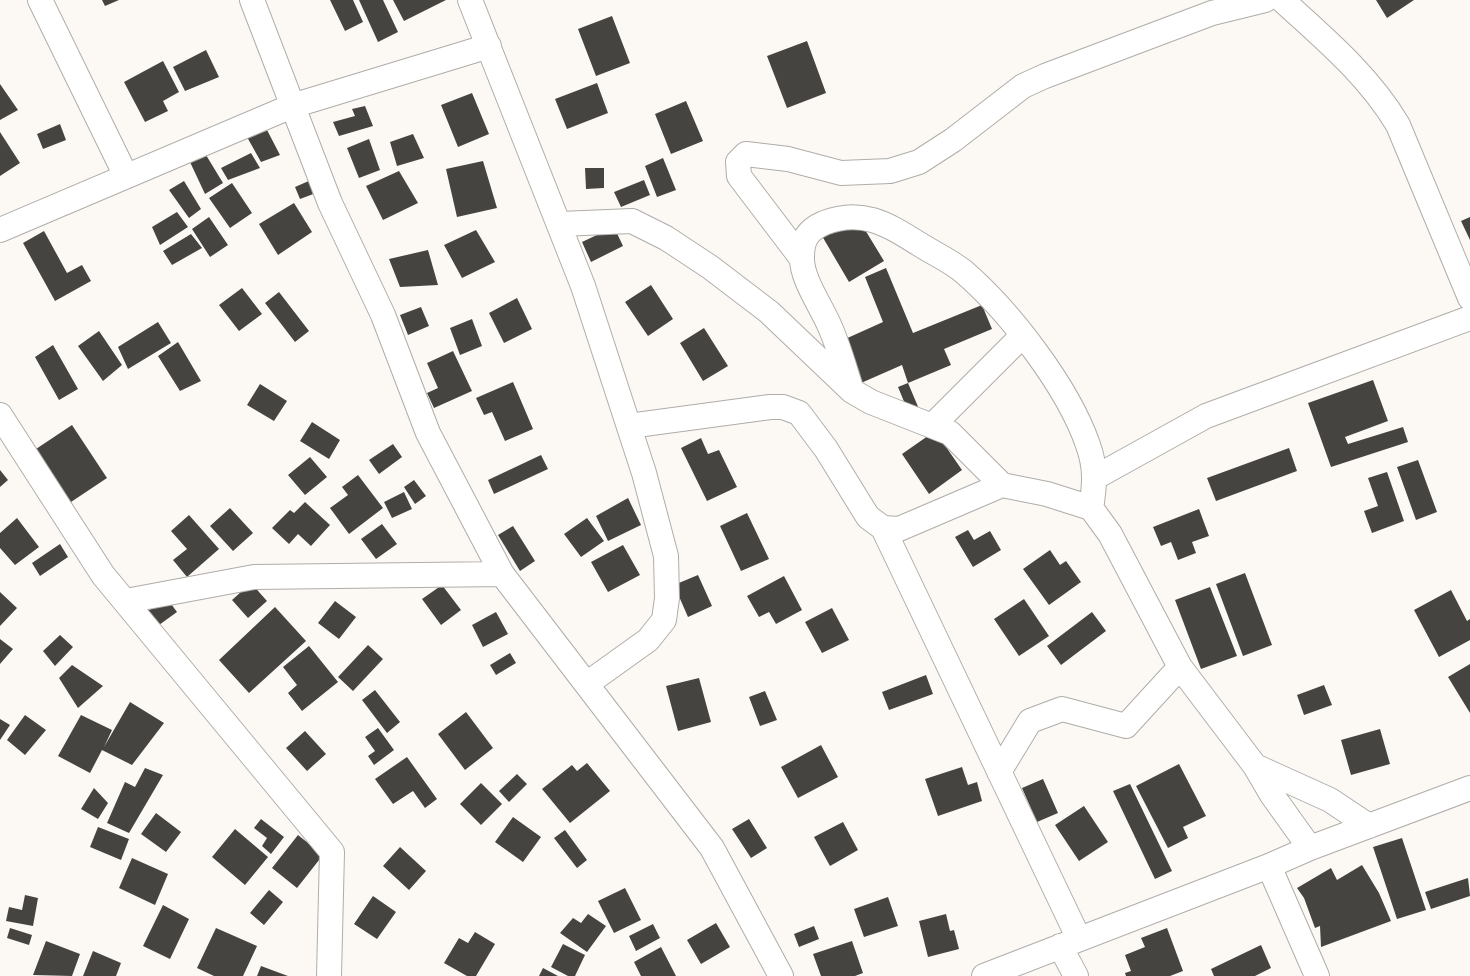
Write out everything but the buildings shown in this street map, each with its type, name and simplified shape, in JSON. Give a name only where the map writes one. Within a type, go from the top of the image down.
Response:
[{"type":"street","points":[[40,0],[126,176]]},
{"type":"street","points":[[252,0],[330,204],[383,315],[428,433],[502,574],[588,683],[712,848],[781,976]]},
{"type":"street","points":[[470,0],[583,286],[644,472],[666,556],[667,598],[664,620],[648,640],[588,683]]},
{"type":"street","points":[[852,391],[830,327],[810,287],[802,259],[739,176],[738,162],[746,154],[788,159],[841,173],[898,168],[919,162],[953,140],[1023,86],[1202,17],[1265,0]]},
{"type":"street","points":[[1282,0],[1346,59],[1390,112],[1398,125],[1470,298]]},
{"type":"street","points":[[0,230],[292,106],[489,46]]},
{"type":"street","points":[[802,259],[805,236],[812,228],[834,219],[856,215],[887,226],[962,271],[993,301],[1060,386],[1088,444],[1096,477],[1091,508]]},
{"type":"street","points":[[560,224],[632,221],[666,238],[710,267],[769,312],[852,391],[871,402],[950,433],[1002,485],[1047,494],[1091,508],[1110,534],[1180,667],[1255,766],[1272,795],[1310,848]]},
{"type":"street","points":[[1096,477],[1206,416],[1470,318]]},
{"type":"street","points":[[933,425],[1022,336]]},
{"type":"street","points":[[629,426],[783,406],[800,413],[826,449],[868,517],[883,528],[999,772],[1070,943],[1076,976]]},
{"type":"street","points":[[0,415],[103,575],[332,852],[329,976]]},
{"type":"street","points":[[883,528],[899,529],[1002,485]]},
{"type":"street","points":[[126,601],[254,577],[502,574]]},
{"type":"street","points":[[999,772],[1030,722],[1062,709],[1126,726],[1180,667]]},
{"type":"street","points":[[1255,766],[1330,800],[1368,826]]},
{"type":"street","points":[[984,976],[1269,866],[1310,848],[1470,788]]},
{"type":"street","points":[[1269,866],[1317,976]]}]
